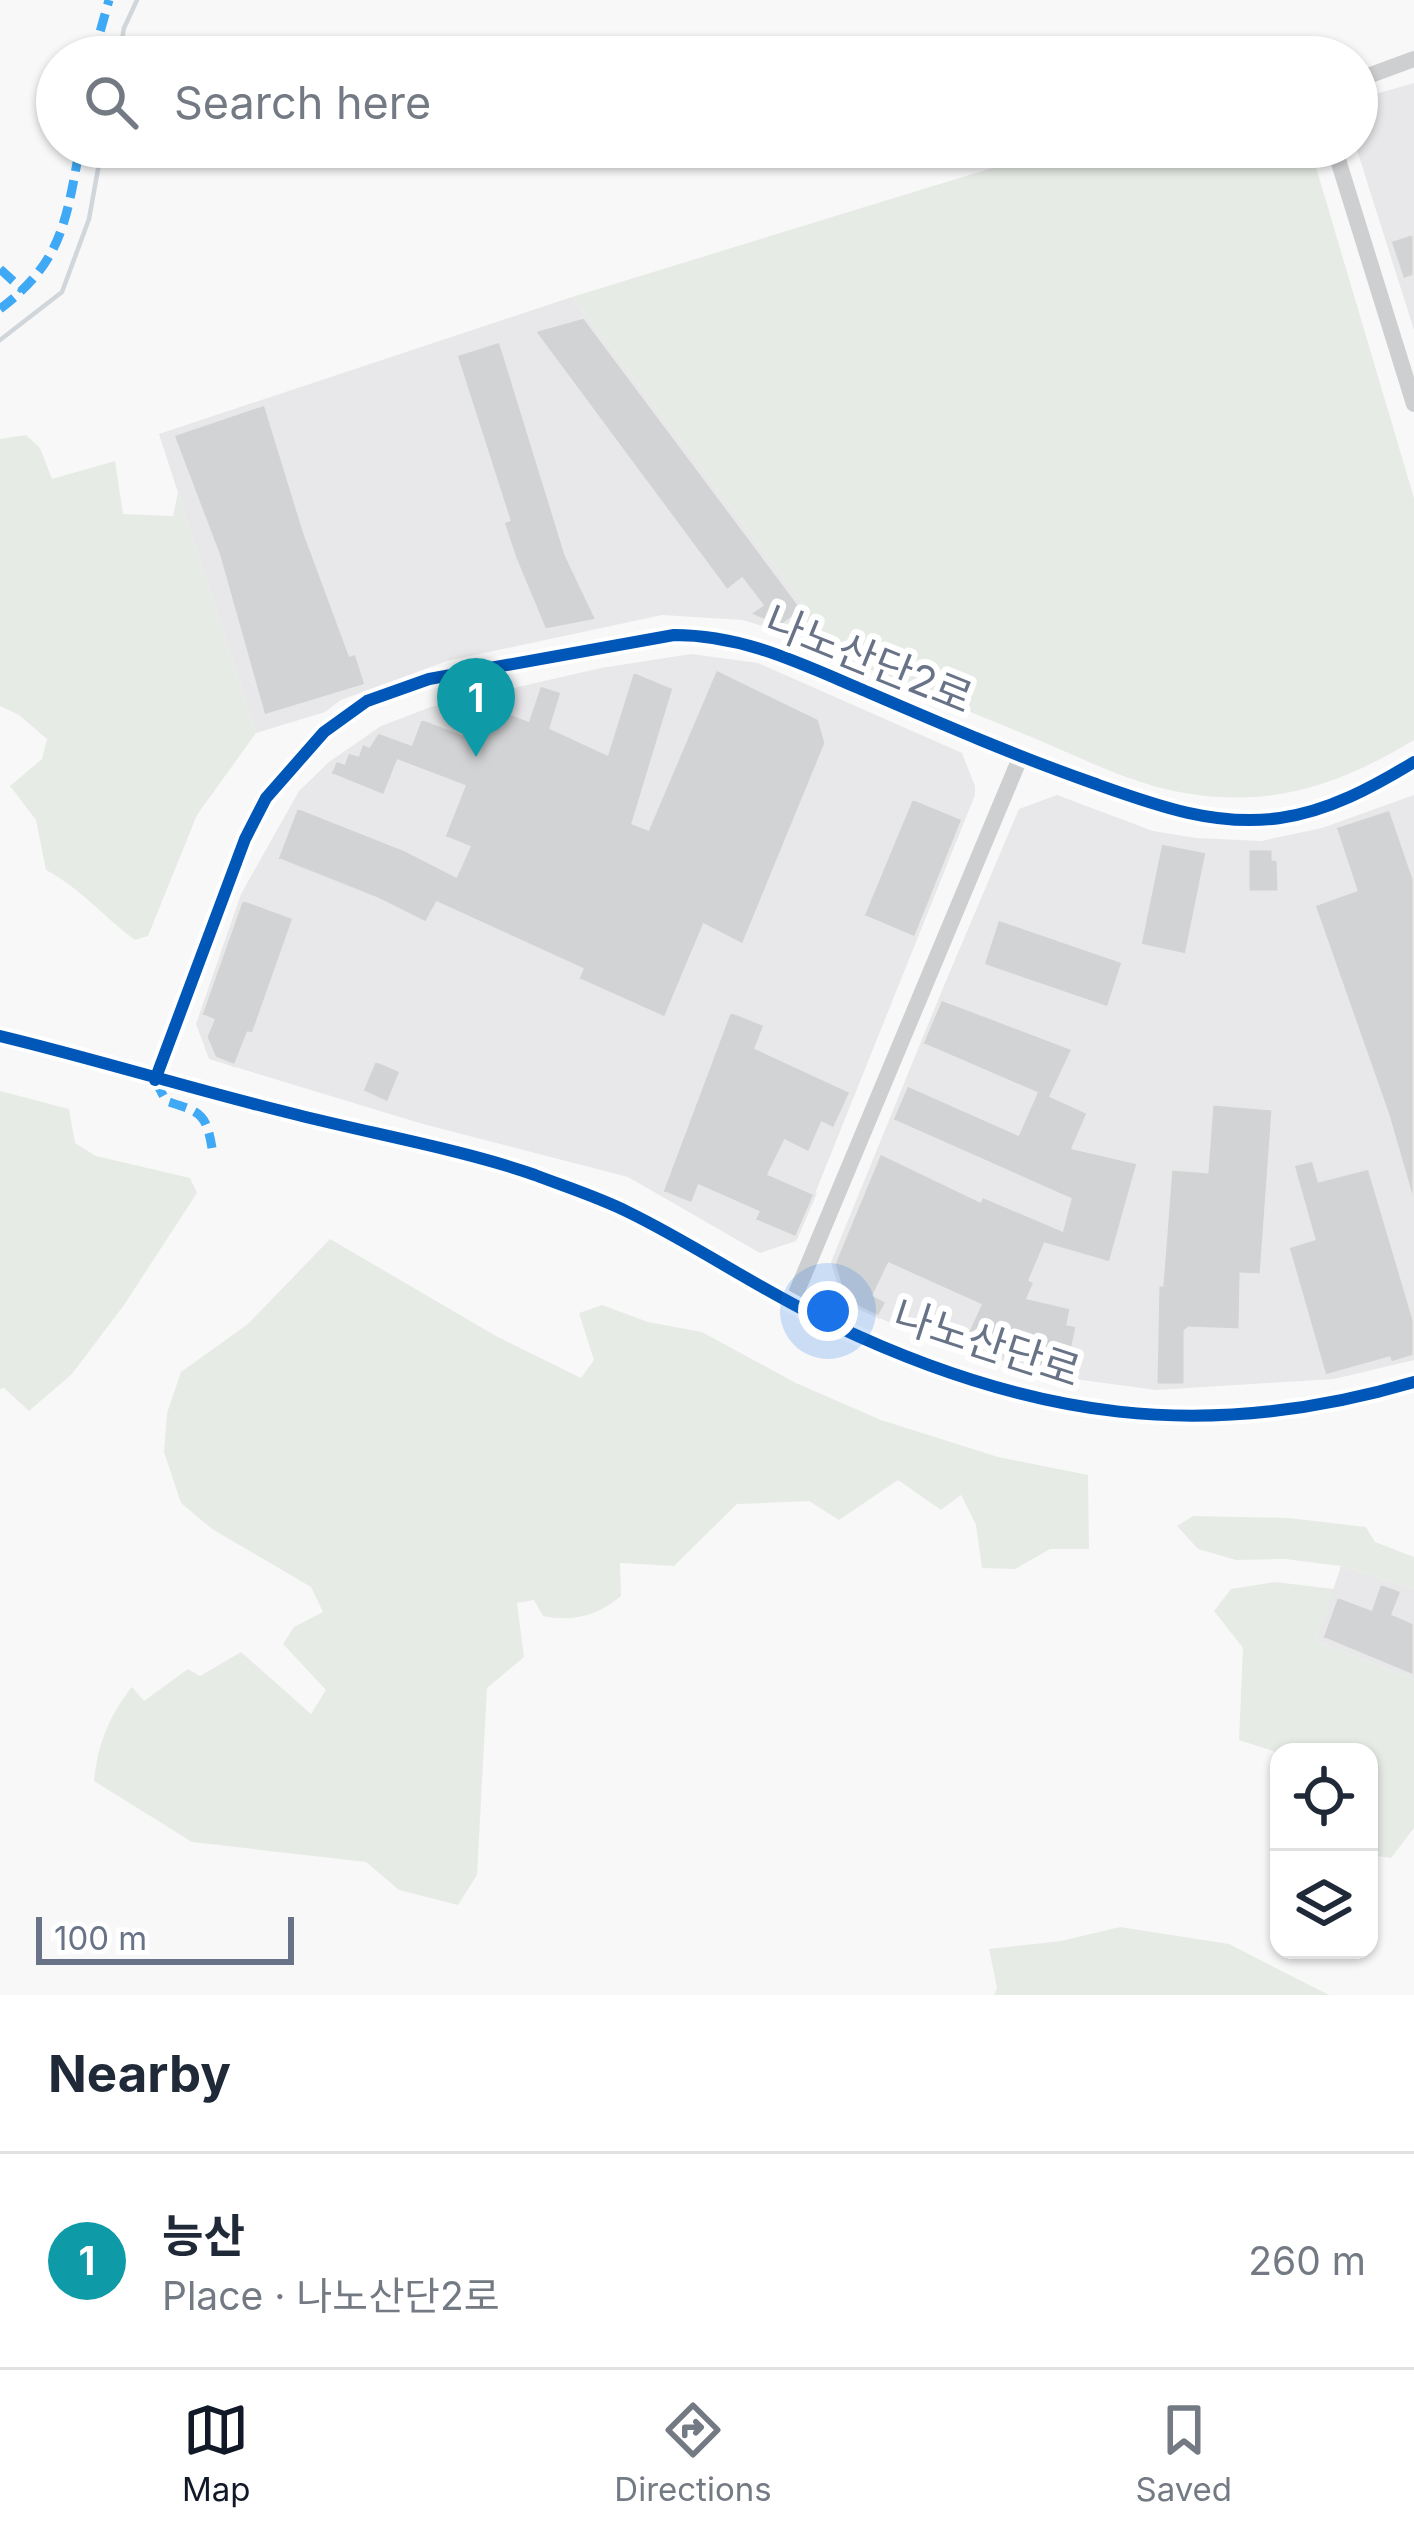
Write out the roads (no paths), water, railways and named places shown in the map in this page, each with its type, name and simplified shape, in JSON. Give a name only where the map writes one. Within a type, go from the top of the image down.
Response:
[{"type":"street","points":[[1378,72],[1414,59]]},
{"type":"street","points":[[1341,168],[1414,404]]},
{"type":"street","name":"나노산단2로","points":[[155,1080],[245,839],[266,798],[296,759],[354,709],[389,691],[429,679],[674,635],[713,635],[760,646],[1020,758],[1175,812],[1238,820],[1280,818],[1320,808],[1371,788],[1414,762]]},
{"type":"street","points":[[792,1303],[1020,758]]},
{"type":"street","name":"나노산단로","points":[[0,1036],[155,1080],[529,1173],[626,1210],[792,1303],[909,1357],[1011,1392],[1087,1410],[1169,1418],[1238,1415],[1330,1402],[1414,1382]]},
{"type":"waterway","points":[[123,36],[137,0]]},
{"type":"waterway","points":[[0,340],[62,292],[89,219],[98,168]]},
{"type":"place","name":"능산","points":[[476,757]]}]
